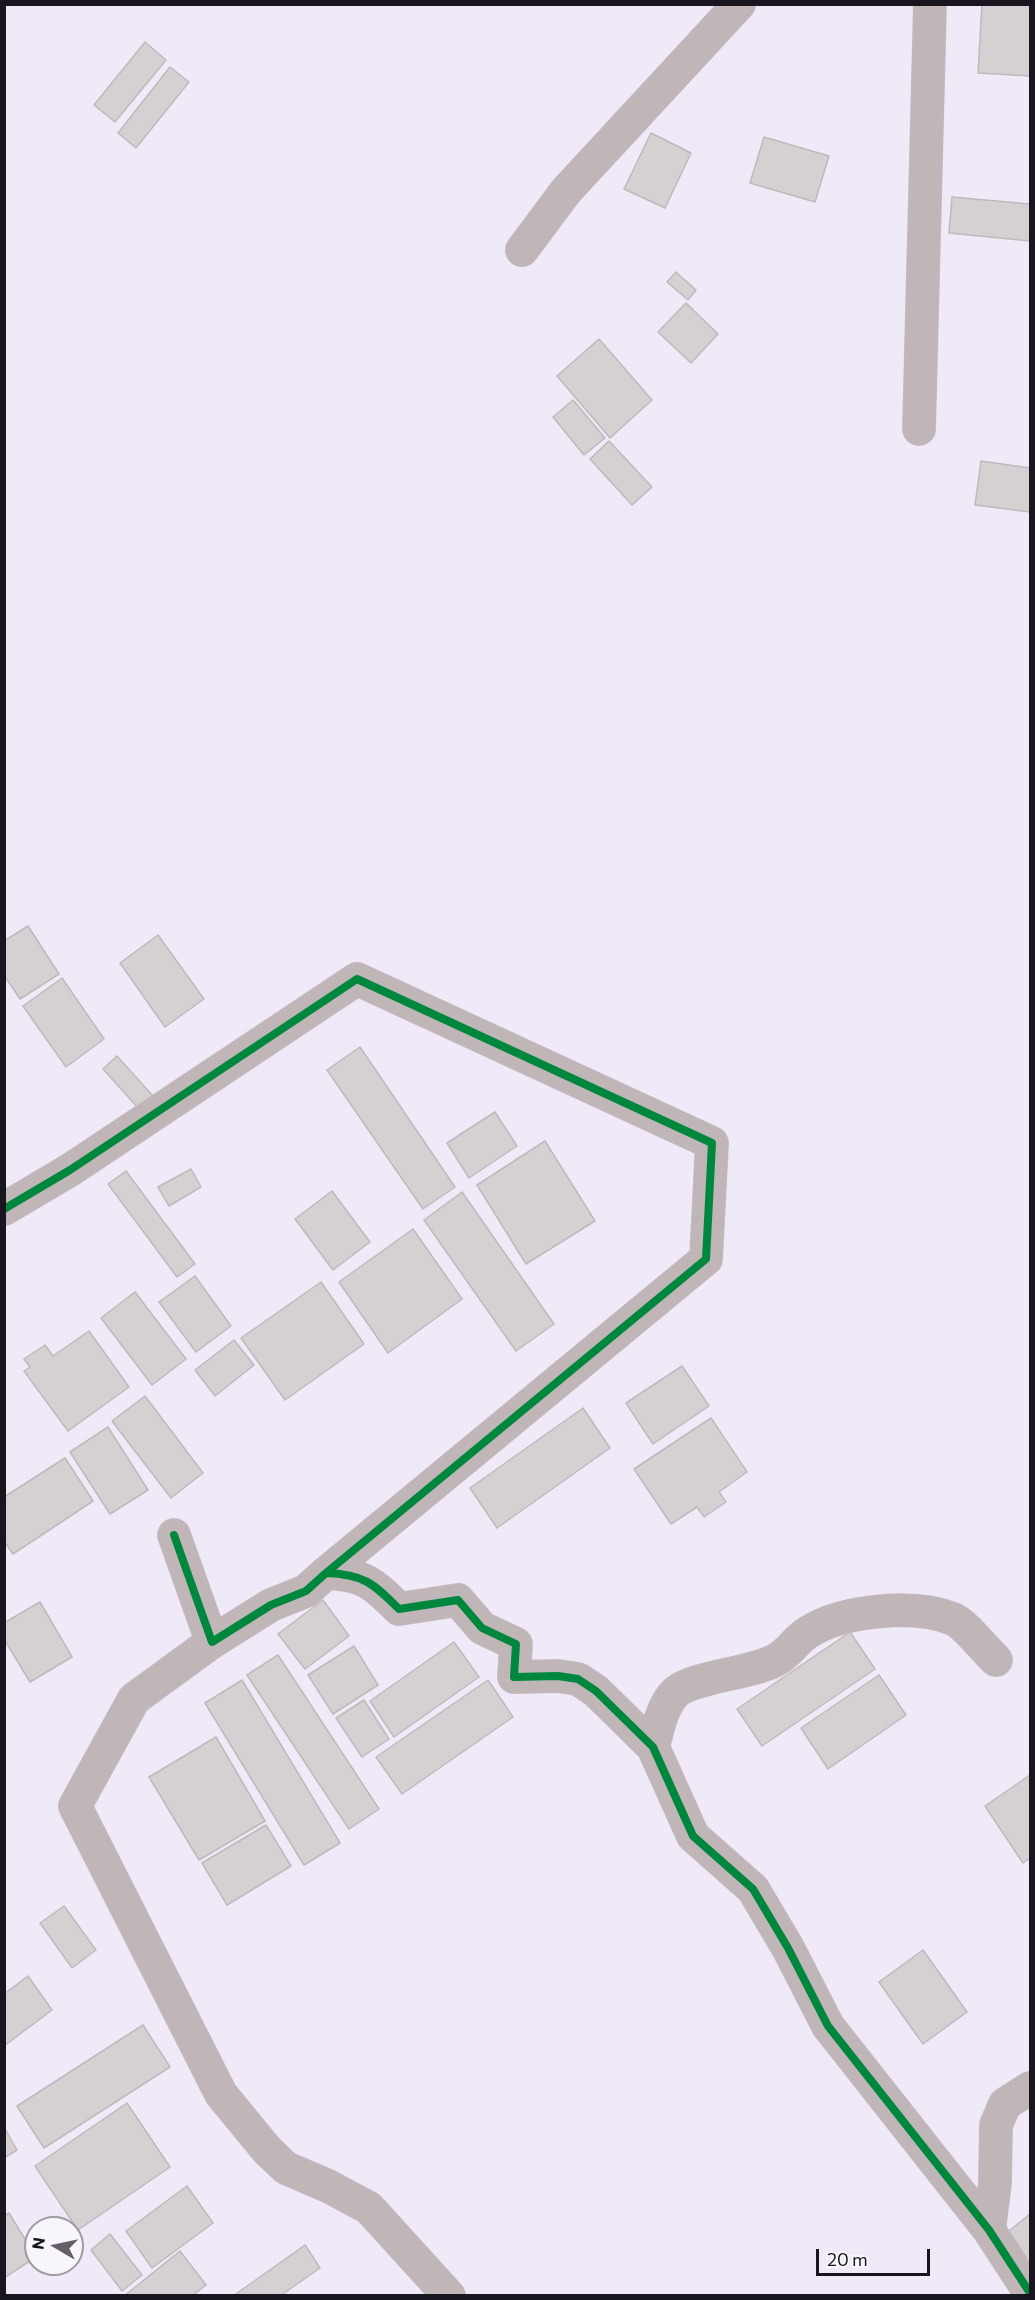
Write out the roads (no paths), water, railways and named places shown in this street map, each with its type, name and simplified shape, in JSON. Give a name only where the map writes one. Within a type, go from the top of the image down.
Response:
[{"type":"street","points":[[522,250],[566,191],[739,4]]},
{"type":"street","points":[[920,429],[930,4]]},
{"type":"street","points":[[4,1209],[80,1163],[357,979],[712,1143],[706,1259],[306,1591],[271,1605],[212,1642],[134,1699],[75,1806],[221,2094],[267,2150],[286,2168],[328,2186],[369,2208],[449,2295]]},
{"type":"street","points":[[174,1535],[212,1642]]},
{"type":"street","points":[[326,1573],[350,1574],[371,1582],[399,1609],[458,1600],[482,1628],[516,1644],[514,1677],[558,1676],[578,1679],[596,1691],[653,1747],[693,1836],[753,1889],[788,1948],[828,2026],[989,2230],[1030,2293]]},
{"type":"street","points":[[653,1747],[663,1712],[676,1692],[778,1660],[806,1633],[826,1623],[906,1608],[916,1610],[955,1619],[996,1660]]},
{"type":"street","points":[[989,2230],[995,2183],[996,2125],[1005,2104],[1030,2088]]}]
